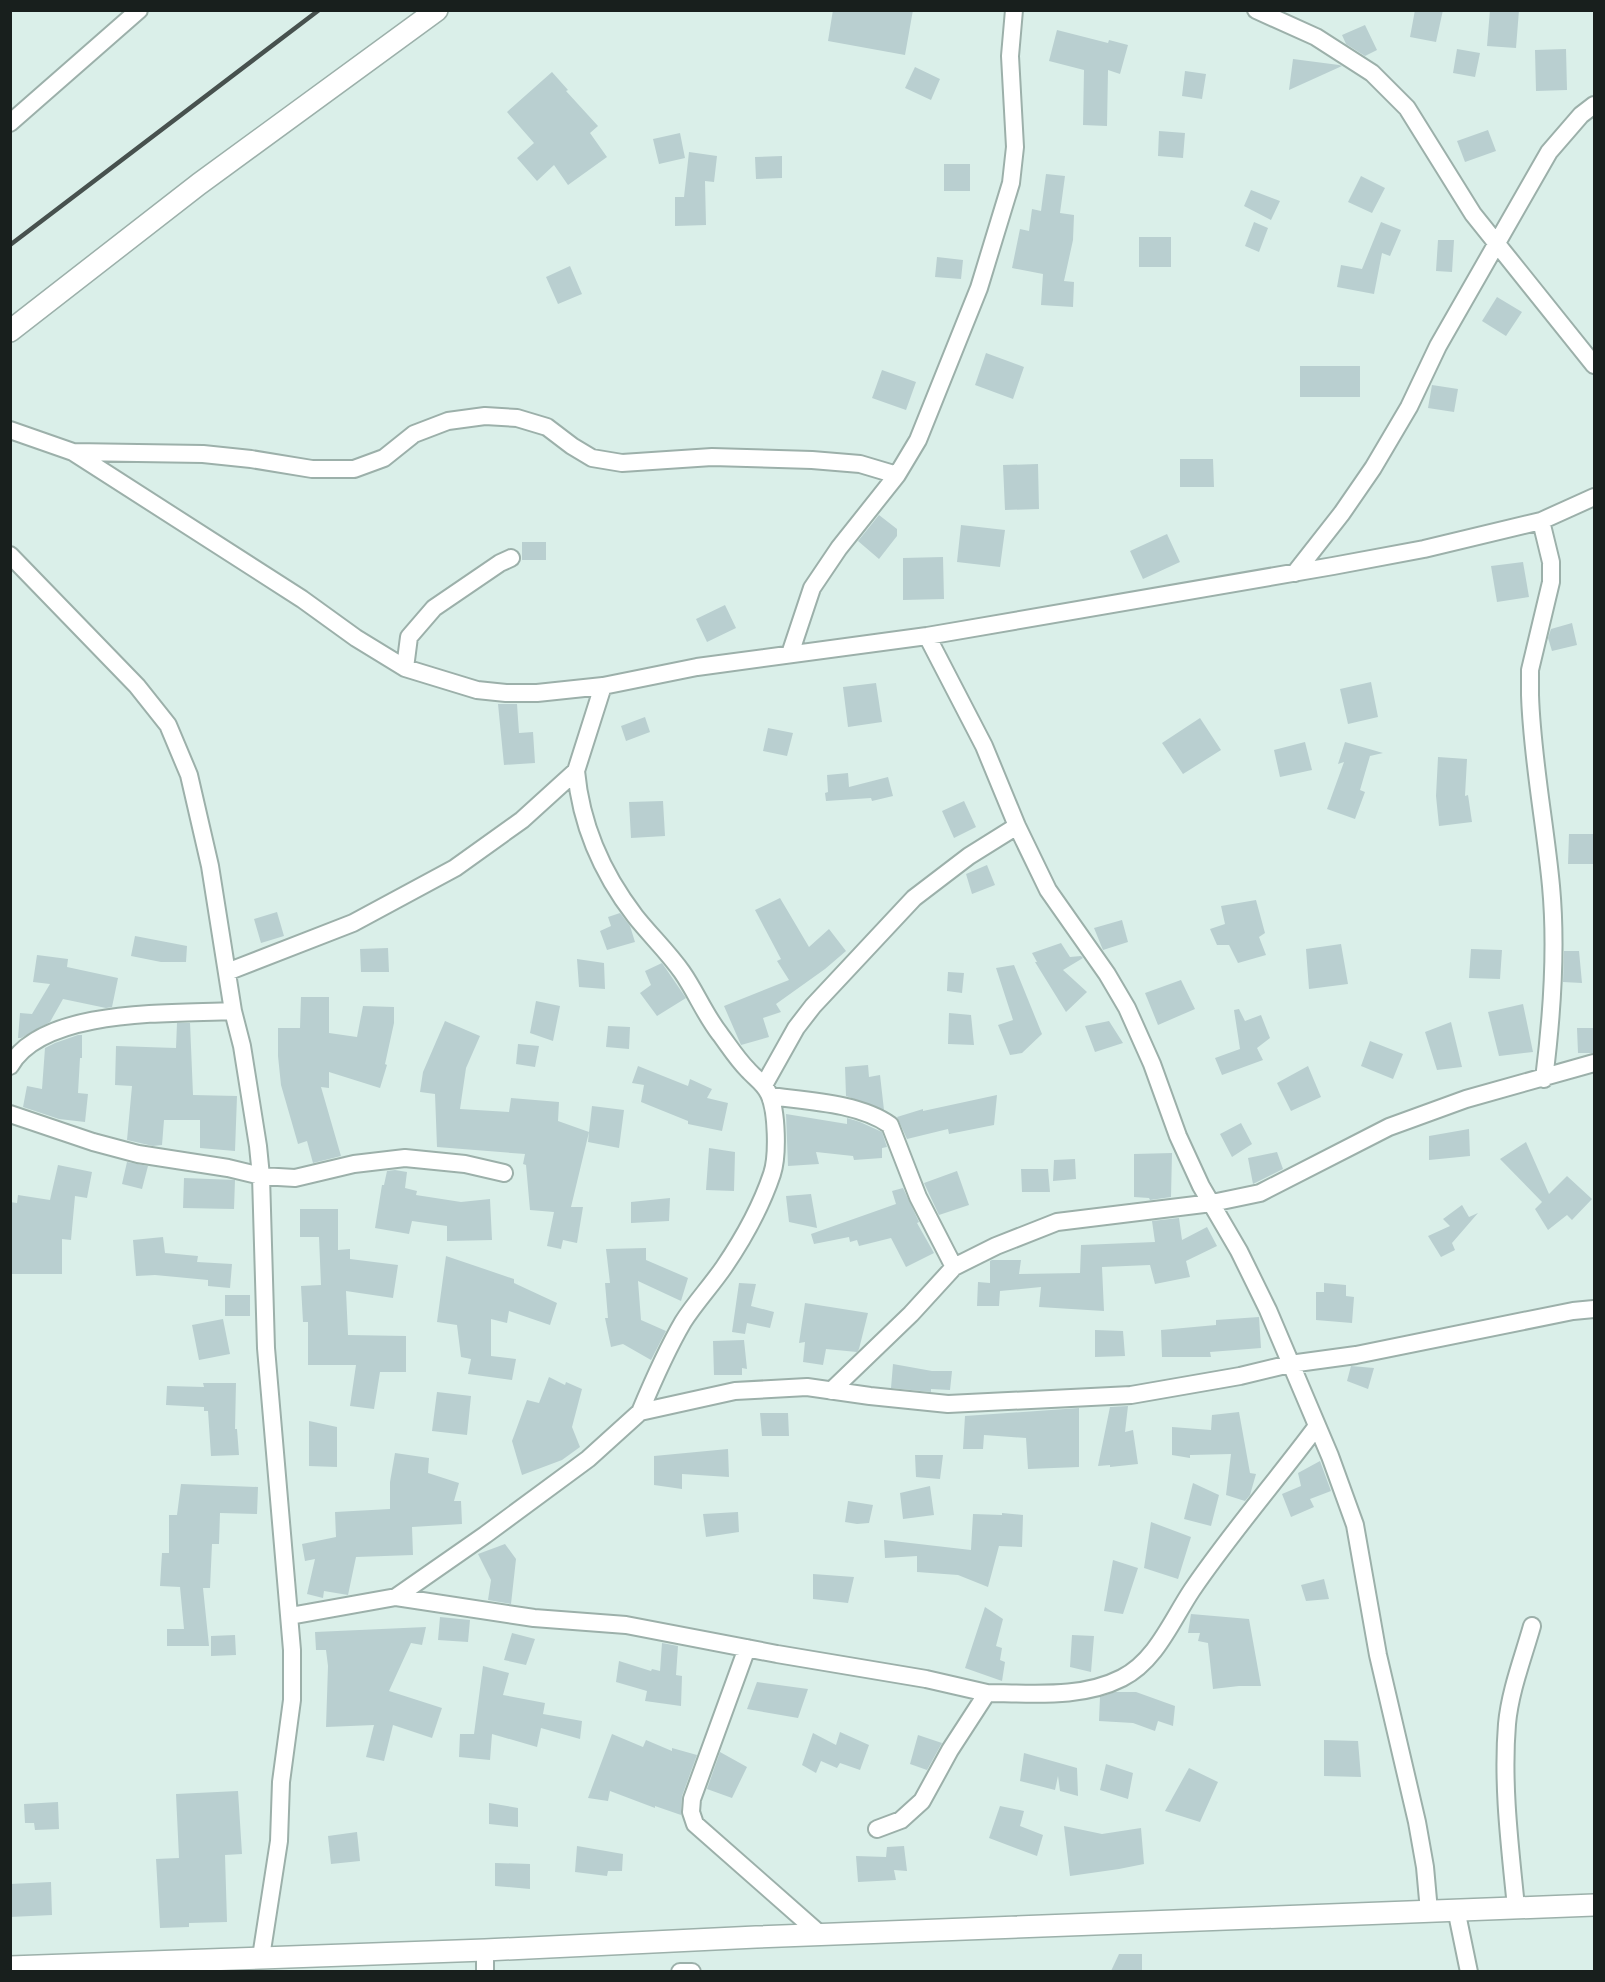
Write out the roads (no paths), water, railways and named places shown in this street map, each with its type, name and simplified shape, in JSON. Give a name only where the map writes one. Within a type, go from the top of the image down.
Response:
[{"type":"street","points":[[10,123],[139,10]]},
{"type":"street","points":[[10,331],[199,184],[436,10]]},
{"type":"street","points":[[790,654],[812,588],[839,548],[897,475],[918,440],[979,288],[1011,183],[1016,147],[1010,56],[1014,10]]},
{"type":"street","points":[[1256,10],[1316,37],[1372,73],[1407,108],[1473,214],[1594,365]]},
{"type":"street","points":[[1294,573],[1342,513],[1373,468],[1409,407],[1438,346],[1549,152],[1581,115],[1594,105]]},
{"type":"street","points":[[73,452],[203,454],[312,469],[354,469],[384,458],[414,434],[448,422],[485,416],[517,418],[547,427],[592,458],[622,463],[712,457],[812,460],[860,464],[897,475]]},
{"type":"street","points":[[10,430],[73,452],[405,668],[477,690],[506,693],[537,693],[603,686],[697,667],[927,636],[1294,573],[1424,549],[1541,521],[1594,497]]},
{"type":"street","points":[[1541,521],[1551,562],[1551,582],[1530,670],[1530,695],[1551,888],[1553,937],[1548,1049],[1544,1079]]},
{"type":"street","points":[[10,555],[137,686],[168,725],[189,775],[210,866],[233,1011],[244,1057],[261,1176],[266,1348],[290,1616],[292,1700],[281,1782],[279,1841],[261,1957]]},
{"type":"street","points":[[405,668],[409,637],[434,608],[501,562],[512,558]]},
{"type":"street","points":[[927,636],[984,746],[1017,826],[1048,890],[1107,974],[1127,1008],[1152,1064],[1178,1136],[1201,1186],[1263,1300],[1347,1499],[1355,1525],[1378,1655],[1417,1822],[1425,1867],[1429,1911]]},
{"type":"street","points":[[396,1598],[588,1459],[640,1412],[684,1322],[724,1267],[752,1221],[772,1172],[776,1139],[767,1090],[714,1027],[682,973],[635,916],[602,864],[590,837],[579,800],[576,771],[603,686]]},
{"type":"street","points":[[227,972],[353,923],[455,868],[522,820],[576,771]]},
{"type":"street","points":[[767,1090],[796,1028],[813,1006],[914,898],[969,856],[1017,826]]},
{"type":"street","points":[[10,1066],[16,1057],[32,1044],[49,1033],[65,1027],[115,1017],[233,1011]]},
{"type":"street","points":[[831,1391],[911,1314],[954,1267],[996,1246],[1057,1222],[1212,1203],[1260,1193],[1389,1127],[1466,1099],[1544,1079],[1594,1063]]},
{"type":"street","points":[[767,1090],[841,1106],[880,1119],[890,1125],[918,1197],[954,1267]]},
{"type":"street","points":[[10,1114],[93,1142],[138,1154],[228,1168],[261,1176],[295,1178],[362,1163],[405,1158],[465,1164],[504,1173]]},
{"type":"street","points":[[640,1412],[735,1391],[807,1387],[948,1404],[1131,1395],[1240,1376],[1290,1364],[1356,1355],[1573,1311],[1594,1309]]},
{"type":"street","points":[[290,1616],[396,1598],[534,1618],[626,1625],[926,1679],[987,1693],[1073,1693],[1124,1678],[1143,1664],[1167,1632],[1198,1581],[1317,1426]]},
{"type":"street","points":[[1516,1907],[1508,1822],[1507,1723],[1532,1626]]},
{"type":"street","points":[[747,1648],[692,1799],[691,1812],[695,1824],[821,1935]]},
{"type":"street","points":[[877,1829],[902,1820],[922,1801],[950,1750],[987,1693]]},
{"type":"street","points":[[10,1967],[236,1965],[261,1957],[1594,1905]]},
{"type":"street","points":[[1456,1909],[1469,1971]]},
{"type":"street","points":[[485,1950],[485,1971]]},
{"type":"street","points":[[680,1971],[692,1971]]},
{"type":"railway","points":[[10,245],[319,10]]}]
